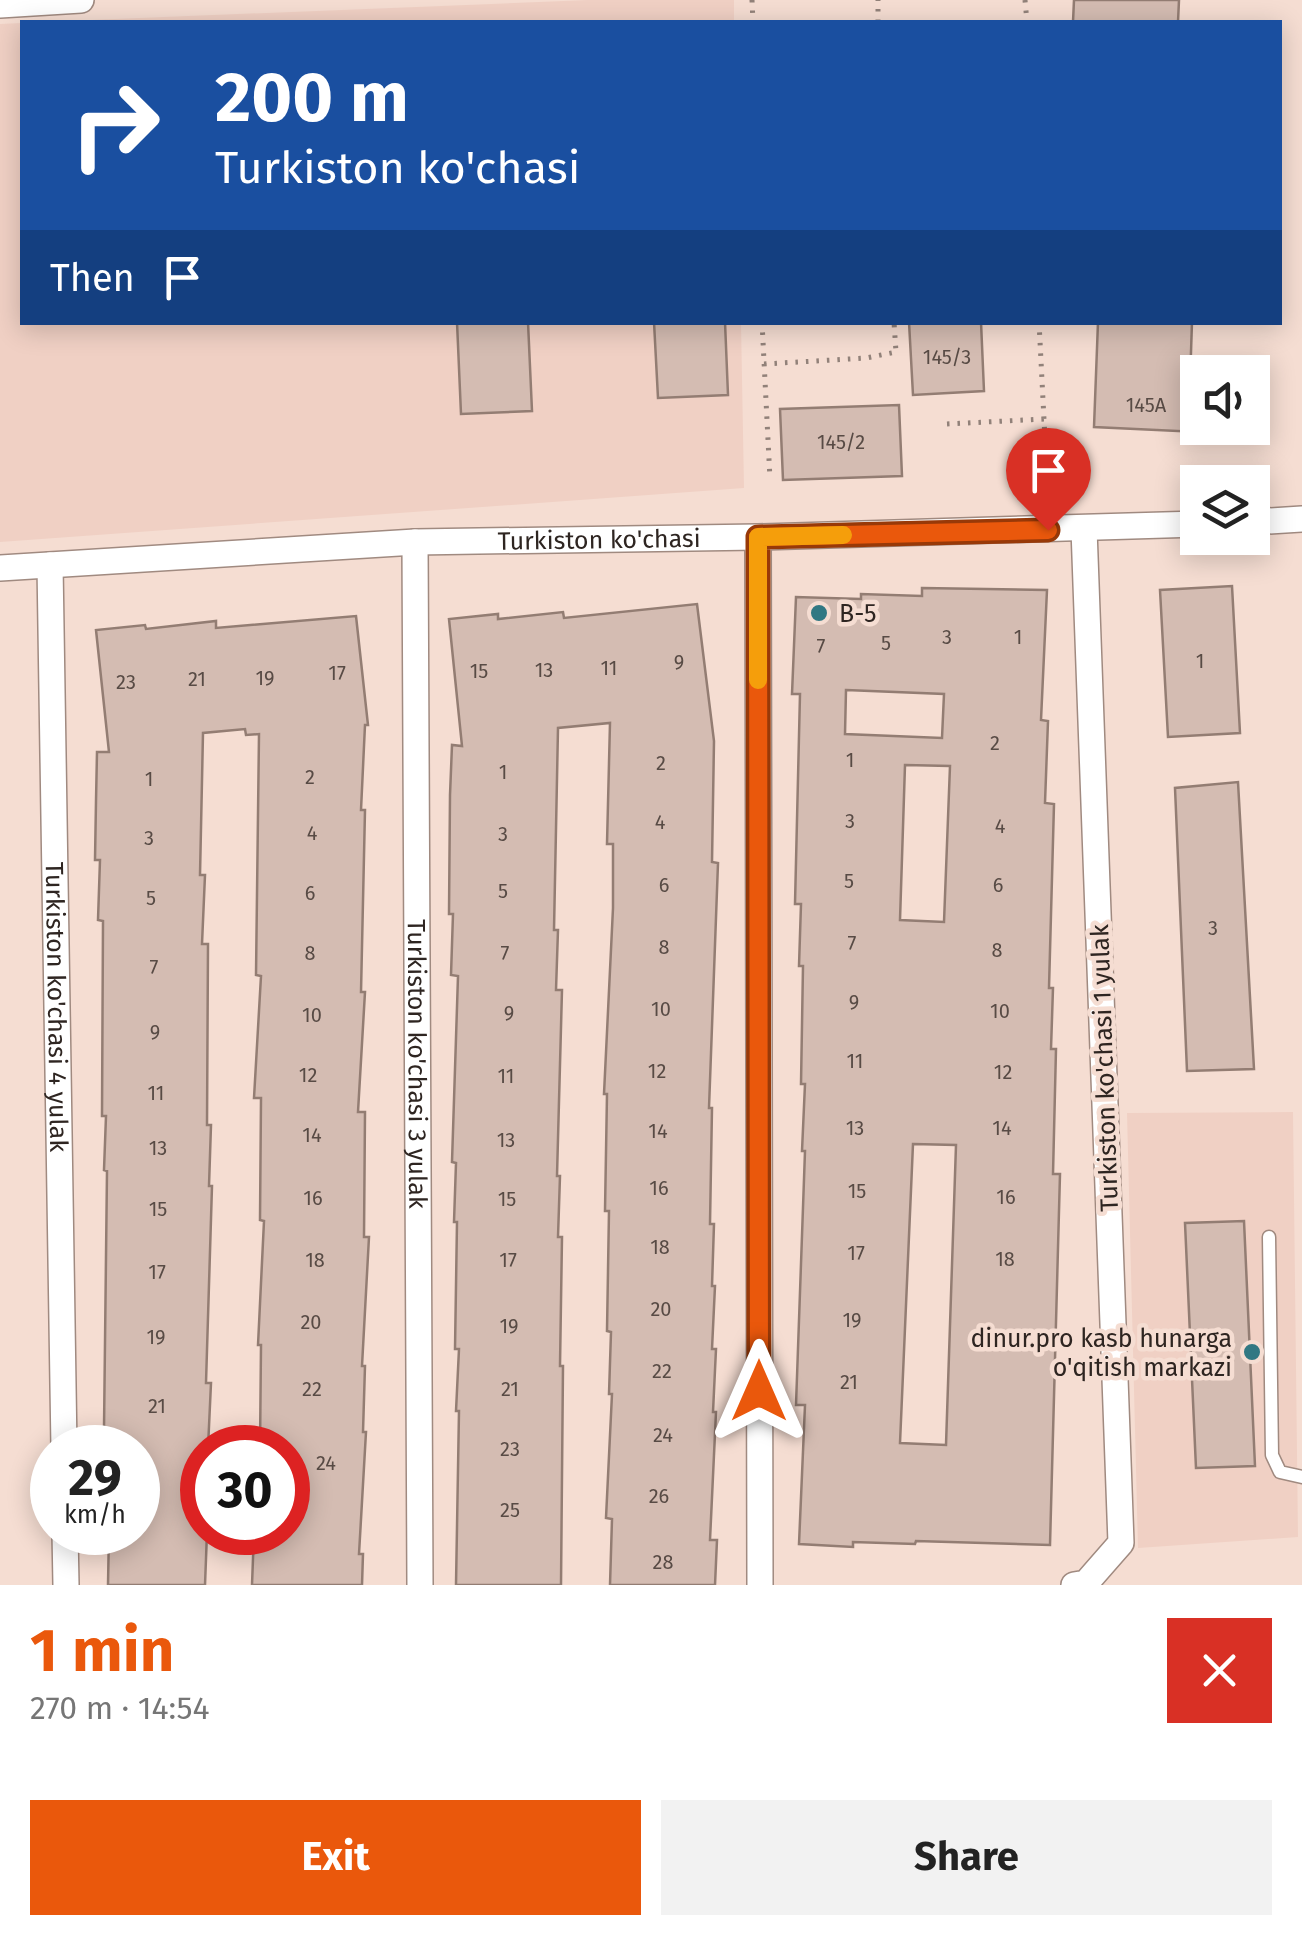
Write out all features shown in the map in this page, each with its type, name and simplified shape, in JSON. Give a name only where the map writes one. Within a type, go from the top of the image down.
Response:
[{"type":"street","points":[[0,4],[81,0]]},
{"type":"street","points":[[1270,521],[1302,520]]},
{"type":"street","name":"Turkiston ko'chasi","points":[[0,568],[415,542],[1180,525]]},
{"type":"street","name":"Turkiston ko'chasi 1 yulak","points":[[1074,1585],[1086,1583],[1121,1544],[1084,528]]},
{"type":"street","points":[[758,537],[760,1585]]},
{"type":"street","name":"Turkiston ko'chasi 3 yulak","points":[[415,542],[420,1585]]},
{"type":"street","name":"Turkiston ko'chasi 4 yulak","points":[[50,566],[64,1425]]},
{"type":"street","points":[[65,1555],[66,1585]]},
{"type":"lane","points":[[1269,1237],[1272,1455],[1280,1472],[1302,1477]]},
{"type":"path","points":[[762,325],[770,480]]},
{"type":"path","points":[[764,364],[866,358],[896,352],[894,325]]},
{"type":"path","points":[[1039,325],[1047,478]]},
{"type":"path","points":[[947,424],[1044,419]]},
{"type":"shaded area","points":[[588,0],[734,0],[734,20],[91,20]]},
{"type":"shaded area","points":[[20,23],[20,325],[741,325],[744,488],[0,542],[0,24]]},
{"type":"shaded area","points":[[1293,1112],[1298,1537],[1138,1548],[1127,1113]]},
{"type":"building","points":[[1074,0],[1179,0],[1178,20],[1073,20]]},
{"type":"building","points":[[457,325],[528,325],[532,411],[461,414]]},
{"type":"building","points":[[654,325],[725,325],[728,395],[658,398]]},
{"type":"building","points":[[909,325],[981,325],[984,391],[913,395]]},
{"type":"building","points":[[1098,325],[1192,325],[1191,355],[1180,355],[1180,431],[1094,427]]},
{"type":"building","points":[[899,405],[902,476],[783,480],[780,409]]},
{"type":"building","points":[[1232,586],[1240,733],[1168,737],[1160,590]]},
{"type":"building","points":[[922,588],[1047,590],[1041,720],[1048,721],[1045,803],[1054,804],[1049,988],[1053,988],[1051,1049],[1056,1049],[1053,1174],[1060,1174],[1050,1545],[916,1541],[853,1542],[853,1547],[799,1544],[805,1405],[796,1405],[805,1084],[801,1084],[801,904],[795,904],[800,694],[792,694],[796,597],[922,596]],"holes":[[[846,690],[944,694],[942,738],[845,734]],[[905,765],[950,766],[944,922],[900,920]],[[913,1144],[956,1145],[946,1445],[900,1443]]]},
{"type":"building","points":[[697,604],[714,741],[712,862],[718,863],[709,1108],[715,1286],[712,1349],[716,1349],[710,1540],[717,1540],[715,1585],[610,1585],[612,1519],[606,1518],[612,1394],[611,1332],[607,1331],[609,1211],[605,1211],[604,1094],[613,908],[613,844],[607,844],[610,723],[558,728],[554,930],[558,930],[556,990],[562,990],[557,1176],[558,1237],[562,1237],[561,1585],[456,1585],[459,1349],[455,1349],[457,1222],[456,1163],[452,1162],[458,976],[451,975],[453,914],[449,914],[452,745],[462,746],[449,619],[498,614],[498,619],[563,612],[564,618]]},
{"type":"building","points":[[356,616],[368,725],[361,810],[365,810],[361,992],[365,992],[358,1112],[365,1112],[364,1237],[369,1237],[362,1366],[366,1432],[359,1554],[363,1554],[362,1585],[252,1585],[253,1555],[310,1555],[310,1425],[260,1425],[258,1345],[264,1221],[260,1220],[261,1098],[254,1098],[261,976],[256,975],[259,734],[246,735],[245,729],[203,733],[200,875],[205,875],[202,944],[208,944],[207,1125],[211,1125],[212,1186],[206,1383],[211,1383],[209,1425],[180,1425],[180,1555],[206,1555],[205,1585],[108,1585],[109,1555],[160,1555],[160,1425],[104,1425],[107,1171],[106,1116],[102,1116],[103,921],[98,920],[100,860],[95,860],[97,752],[109,752],[96,630],[216,621],[216,628]]},
{"type":"building","points":[[1238,782],[1254,1069],[1187,1071],[1175,788]]},
{"type":"building","points":[[1244,1221],[1255,1466],[1196,1468],[1185,1223]]},
{"type":"slow traffic","points":[[758,680],[758,537],[843,535]]},
{"type":"place","name":"В-5","points":[[819,613]]},
{"type":"place","name":"dinur.pro kasb hunarga o'qitish markazi","points":[[1252,1352]]},
{"type":"route","points":[[759,1391],[758,537],[1048,530]]}]
